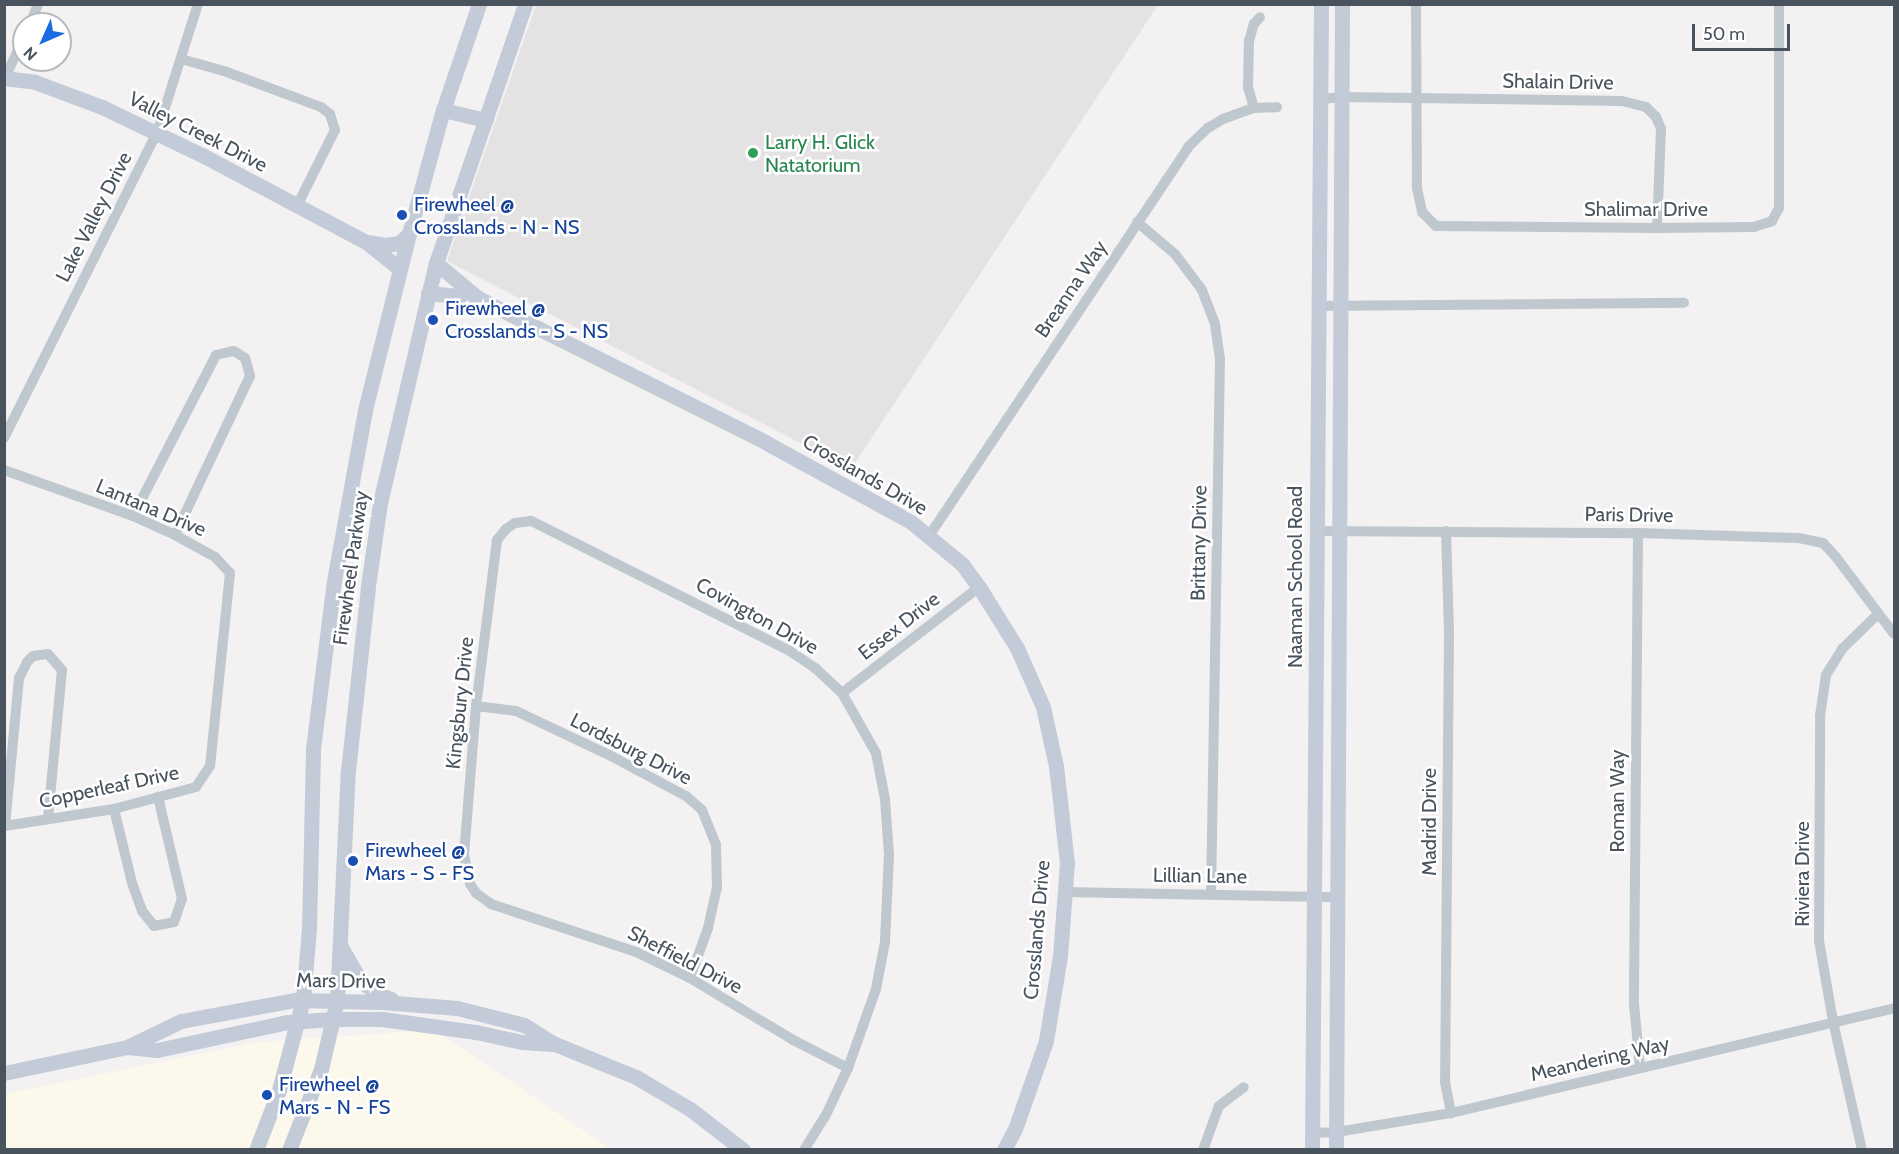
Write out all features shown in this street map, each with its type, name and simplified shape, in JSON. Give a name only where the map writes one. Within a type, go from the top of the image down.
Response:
[{"type":"main road","name":"Firewheel Parkway","points":[[256,1149],[279,1090],[299,1022],[303,1000],[309,929],[313,749],[332,603],[364,410],[443,110],[479,4]]},
{"type":"main road","name":"Firewheel Parkway","points":[[289,1149],[321,1069],[337,1001],[348,771],[368,586],[380,503],[436,263],[525,4]]},
{"type":"main road","name":"Naaman School Road","points":[[1311,1149],[1314,1015],[1312,896],[1317,531],[1317,306],[1322,99],[1321,4]]},
{"type":"main road","points":[[1336,1149],[1342,4]]},
{"type":"main road","name":"Valley Creek Drive","points":[[5,79],[35,82],[102,107],[366,242],[400,269]]},
{"type":"main road","points":[[443,110],[486,120]]},
{"type":"main road","name":"Valley Creek Drive","points":[[366,242],[386,245],[399,243],[409,234]]},
{"type":"main road","name":"Crosslands Drive","points":[[436,263],[478,298],[765,442],[911,522],[962,564],[979,587],[1017,648],[1043,707],[1056,766],[1067,863],[1060,956],[1046,1041],[1015,1128],[1004,1149]]},
{"type":"main road","name":"Crosslands Drive","points":[[428,293],[478,298]]},
{"type":"main road","points":[[339,941],[360,980],[376,993],[402,1003]]},
{"type":"main road","name":"Mars Drive","points":[[4,1072],[127,1047],[181,1021],[303,1000],[402,1003],[457,1008],[524,1025],[555,1044],[636,1077],[690,1109],[743,1149]]},
{"type":"main road","name":"Mars Drive","points":[[127,1047],[157,1050],[299,1022],[333,1019],[382,1019],[476,1032],[522,1042],[555,1044]]},
{"type":"street","name":"Lake Valley Drive","points":[[4,438],[157,134],[198,4]]},
{"type":"street","name":"Shalimar Drive","points":[[1416,4],[1417,188],[1422,212],[1436,226],[1657,228],[1754,226],[1772,221],[1779,208],[1779,4]]},
{"type":"street","points":[[1254,108],[1248,87],[1249,40],[1254,24],[1260,17]]},
{"type":"street","points":[[181,59],[235,75],[321,107],[330,114],[335,130],[297,206]]},
{"type":"street","points":[[5,79],[12,64]]},
{"type":"street","points":[[1322,99],[1341,97]]},
{"type":"street","name":"Shalain Drive","points":[[1341,97],[1622,100],[1646,107],[1656,117],[1661,129],[1657,228]]},
{"type":"street","name":"Breanna Way","points":[[929,536],[1188,147],[1223,119],[1254,108],[1277,107]]},
{"type":"street","name":"Brittany Drive","points":[[1137,222],[1175,254],[1202,290],[1215,324],[1220,358],[1211,894]]},
{"type":"street","points":[[1317,306],[1684,303]]},
{"type":"street","points":[[133,516],[216,355],[234,351],[245,358],[250,376],[175,535]]},
{"type":"street","name":"Lantana Drive","points":[[4,470],[133,516],[175,535],[215,557],[230,573],[210,766]]},
{"type":"street","name":"Covington Drive","points":[[506,529],[515,524],[531,521],[790,651],[815,668],[842,693],[876,753],[885,799],[889,855],[885,942],[876,989],[848,1068],[825,1117],[804,1149]]},
{"type":"street","name":"Kingsbury Drive","points":[[470,884],[464,855],[476,706],[497,540],[506,529]]},
{"type":"street","name":"Paris Drive","points":[[1317,531],[1638,533],[1799,538],[1823,543],[1894,634]]},
{"type":"street","name":"Madrid Drive","points":[[1446,531],[1449,645],[1445,1082],[1451,1113]]},
{"type":"street","name":"Roman Way","points":[[1638,533],[1634,1004],[1640,1068]]},
{"type":"street","name":"Essex Drive","points":[[842,693],[979,587]]},
{"type":"street","name":"Riviera Drive","points":[[1862,1149],[1833,1022],[1820,941],[1820,716],[1826,675],[1847,642],[1878,615]]},
{"type":"street","points":[[5,826],[19,678],[27,662],[33,656],[48,654],[62,670],[48,819]]},
{"type":"street","name":"Lordsburg Drive","points":[[476,706],[516,711],[611,756],[686,796],[702,810],[716,844],[717,887],[708,927],[690,978]]},
{"type":"street","name":"Copperleaf Drive","points":[[5,826],[114,809],[196,788],[210,766]]},
{"type":"street","points":[[114,809],[132,883],[142,911],[154,926],[174,922],[182,899],[158,797]]},
{"type":"street","name":"Sheffield Drive","points":[[470,884],[476,893],[491,904],[636,952],[690,978],[793,1040],[848,1068]]},
{"type":"street","name":"Lillian Lane","points":[[1064,892],[1336,897]]},
{"type":"street","name":"Meandering Way","points":[[1312,1133],[1337,1132],[1451,1113],[1894,1008]]},
{"type":"street","points":[[1203,1149],[1219,1106],[1244,1087]]},
{"type":"shaded area","name":"Larry H. Glick Natatorium","points":[[536,4],[1158,5],[851,469],[447,261]]},
{"type":"shaded area","points":[[434,1030],[611,1149],[5,1149],[4,1094],[258,1042]]},
{"type":"place","name":"Larry H. Glick Natatorium","points":[[753,153]]},
{"type":"place","name":"Firewheel @ Crosslands - N - NS","points":[[402,215]]},
{"type":"place","name":"Firewheel @ Crosslands - S - NS","points":[[433,320]]},
{"type":"place","name":"Firewheel @ Mars - S - FS","points":[[353,861]]},
{"type":"place","name":"Firewheel @ Mars - N - FS","points":[[267,1095]]}]
